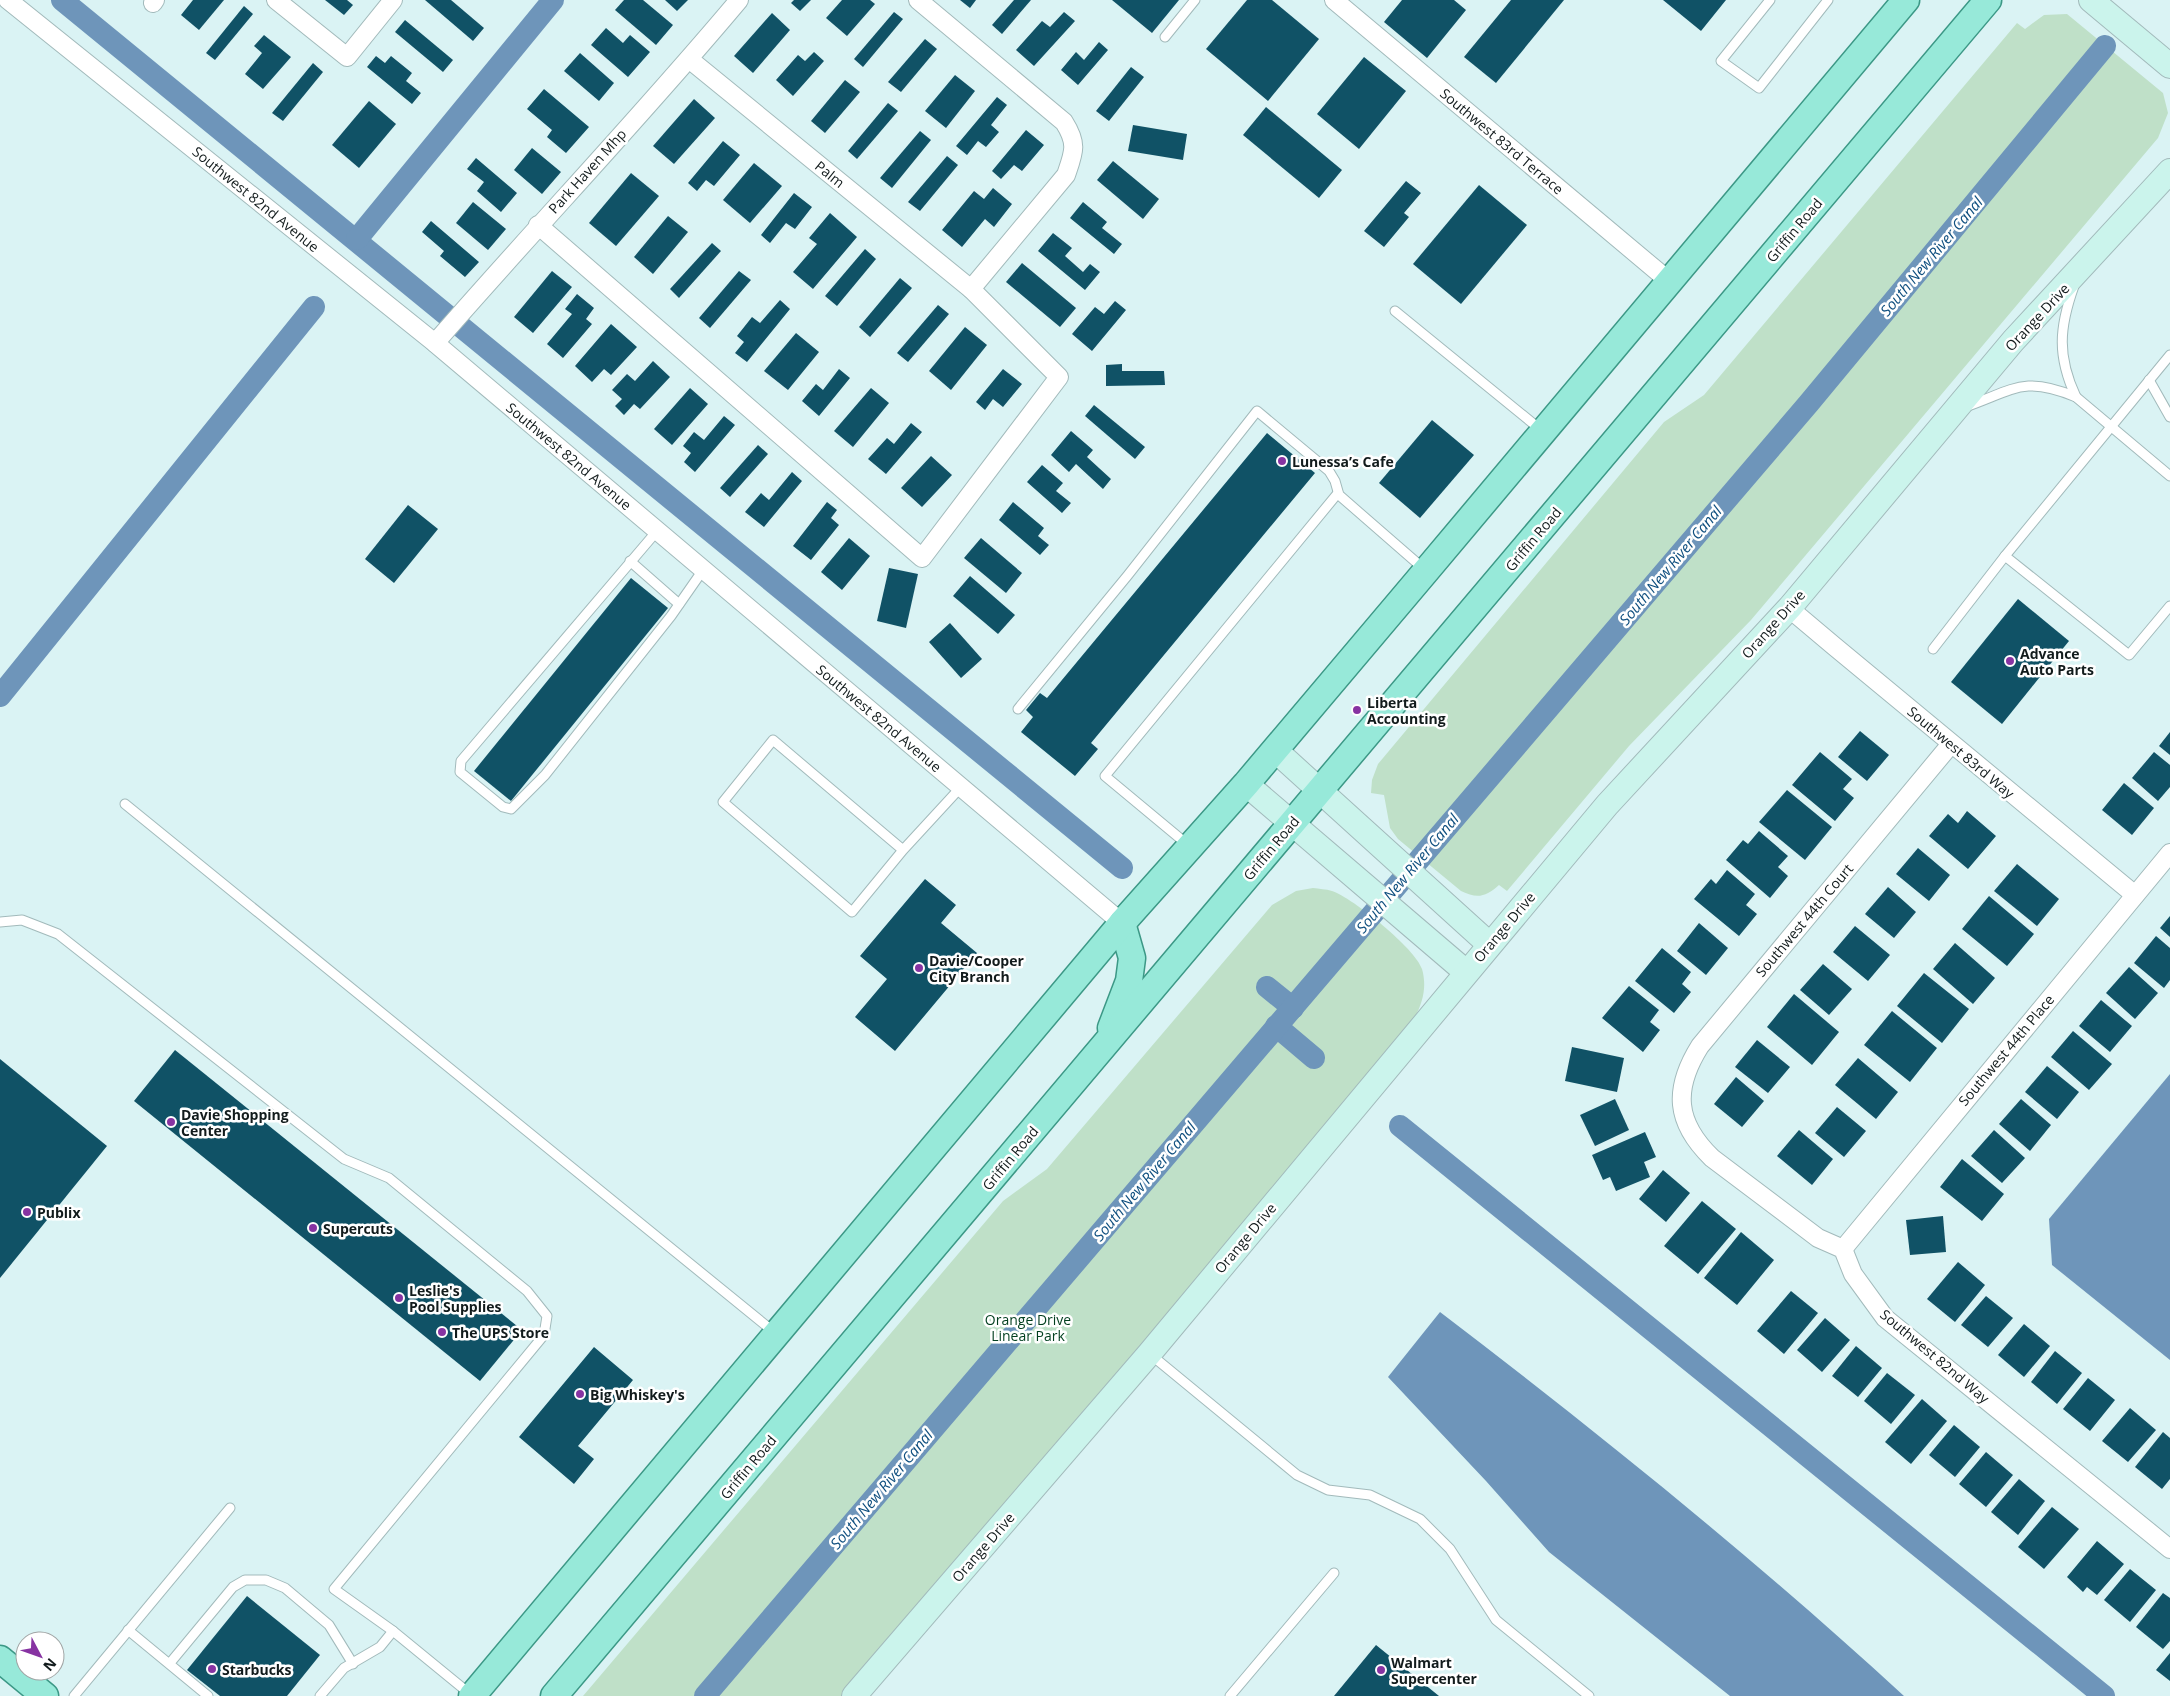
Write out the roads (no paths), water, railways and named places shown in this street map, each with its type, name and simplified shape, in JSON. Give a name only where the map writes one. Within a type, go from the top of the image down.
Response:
[{"type":"main road","points":[[472,1696],[1122,923],[1275,750],[1906,0]]},
{"type":"main road","name":"Griffin Road","points":[[554,1696],[1988,0]]},
{"type":"main road","points":[[1102,1050],[1129,981],[1132,958],[1122,923]]},
{"type":"main road","points":[[0,1659],[45,1696]]},
{"type":"street","name":"Southwest 82nd Avenue","points":[[8,0],[436,343],[1122,923]]},
{"type":"street","points":[[276,0],[347,58],[393,0]]},
{"type":"street","name":"Park Haven Mhp","points":[[436,343],[538,224],[689,59],[739,0]]},
{"type":"street","points":[[918,0],[1064,122],[1073,136],[1073,156],[1066,175],[971,288]]},
{"type":"street","name":"Southwest 83rd Terrace","points":[[1334,0],[1669,281]]},
{"type":"street","points":[[2091,0],[2170,66]]},
{"type":"street","name":"Palm","points":[[538,224],[922,558],[1059,378],[971,288],[689,59]]},
{"type":"street","name":"Orange Drive","points":[[854,1696],[1149,1354],[1607,805],[1791,606],[1951,412],[2014,340],[2170,171]]},
{"type":"street","name":"Southwest 83rd Way","points":[[1791,606],[1796,614],[2135,895]]},
{"type":"street","name":"Southwest 44th Court","points":[[1843,1249],[1818,1238],[1712,1158],[1696,1142],[1687,1127],[1682,1108],[1681,1086],[1688,1065],[1700,1046],[1951,744]]},
{"type":"street","points":[[1275,750],[1345,816],[1490,944]]},
{"type":"street","points":[[1246,784],[1466,972]]},
{"type":"street","name":"Southwest 44th Place","points":[[1843,1249],[2170,853]]},
{"type":"street","name":"Southwest 82nd Way","points":[[1843,1249],[1853,1274],[1867,1296],[1885,1318],[2170,1549]]},
{"type":"lane","points":[[1165,37],[1195,0]]},
{"type":"lane","points":[[1770,0],[1721,61],[1759,88],[1828,0]]},
{"type":"lane","points":[[2076,397],[2066,376],[2061,353],[2063,325],[2080,270]]},
{"type":"lane","points":[[1395,311],[1543,432]]},
{"type":"lane","points":[[1933,649],[2005,556],[2170,355]]},
{"type":"lane","points":[[2149,380],[2170,417]]},
{"type":"lane","points":[[1951,412],[2023,385],[2057,389],[2076,397],[2170,476]]},
{"type":"lane","points":[[1018,709],[1257,411],[1329,471],[1336,481],[1338,493],[1426,571]]},
{"type":"lane","points":[[1190,847],[1105,776],[1338,493]]},
{"type":"lane","points":[[657,531],[461,761],[460,772],[503,807],[511,809],[545,775],[680,604],[703,570]]},
{"type":"lane","points":[[2005,556],[2129,655],[2170,606]]},
{"type":"lane","points":[[630,561],[680,604]]},
{"type":"lane","points":[[903,850],[773,740],[723,802],[852,912],[903,850],[961,787]]},
{"type":"lane","points":[[125,804],[776,1334]]},
{"type":"lane","points":[[0,922],[22,920],[58,934],[344,1159],[389,1178],[527,1291],[547,1316],[544,1335],[334,1589],[394,1631],[472,1696]]},
{"type":"lane","points":[[1149,1354],[1297,1474],[1328,1490],[1370,1495],[1420,1519],[1450,1549],[1496,1620],[1589,1696]]},
{"type":"lane","points":[[74,1696],[230,1508]]},
{"type":"lane","points":[[1230,1696],[1334,1573]]},
{"type":"lane","points":[[170,1663],[232,1587],[245,1580],[266,1580],[285,1588],[329,1625],[353,1664]]},
{"type":"lane","points":[[128,1630],[208,1696]]},
{"type":"lane","points":[[320,1696],[344,1668],[380,1647],[394,1631]]},
{"type":"water","points":[[2170,1074],[2170,1360],[2052,1265],[2049,1219]]},
{"type":"water","points":[[1440,1312],[1618,1451],[1734,1547],[1904,1696],[1730,1696],[1549,1552],[1486,1481],[1388,1377]]},
{"type":"waterway","points":[[62,0],[1122,868]]},
{"type":"waterway","points":[[357,239],[553,0]]},
{"type":"waterway","name":"South New River Canal","points":[[705,1696],[1809,403],[2105,46]]},
{"type":"waterway","points":[[0,696],[314,307]]},
{"type":"waterway","points":[[1267,987],[1293,1008]]},
{"type":"waterway","points":[[1276,1026],[1314,1058]]},
{"type":"waterway","points":[[1400,1126],[2104,1696]]},
{"type":"place","name":"Lunessa’s Cafe","points":[[1282,461]]},
{"type":"place","name":"Advance Auto Parts","points":[[2010,661]]},
{"type":"place","name":"Liberta Accounting","points":[[1357,710]]},
{"type":"place","name":"Davie/Cooper City Branch","points":[[919,968]]},
{"type":"place","name":"Davie Shopping Center","points":[[171,1122]]},
{"type":"place","name":"Publix","points":[[27,1212]]},
{"type":"place","name":"Supercuts","points":[[313,1228]]},
{"type":"place","name":"Leslie's Pool Supplies","points":[[399,1298]]},
{"type":"place","name":"The UPS Store","points":[[442,1332]]},
{"type":"place","name":"Big Whiskey's","points":[[580,1394]]},
{"type":"place","name":"Starbucks","points":[[212,1669]]},
{"type":"place","name":"Walmart Supercenter","points":[[1381,1670]]},
{"type":"park label","name":"Orange Drive Linear Park","points":[[1028,1328]]}]
